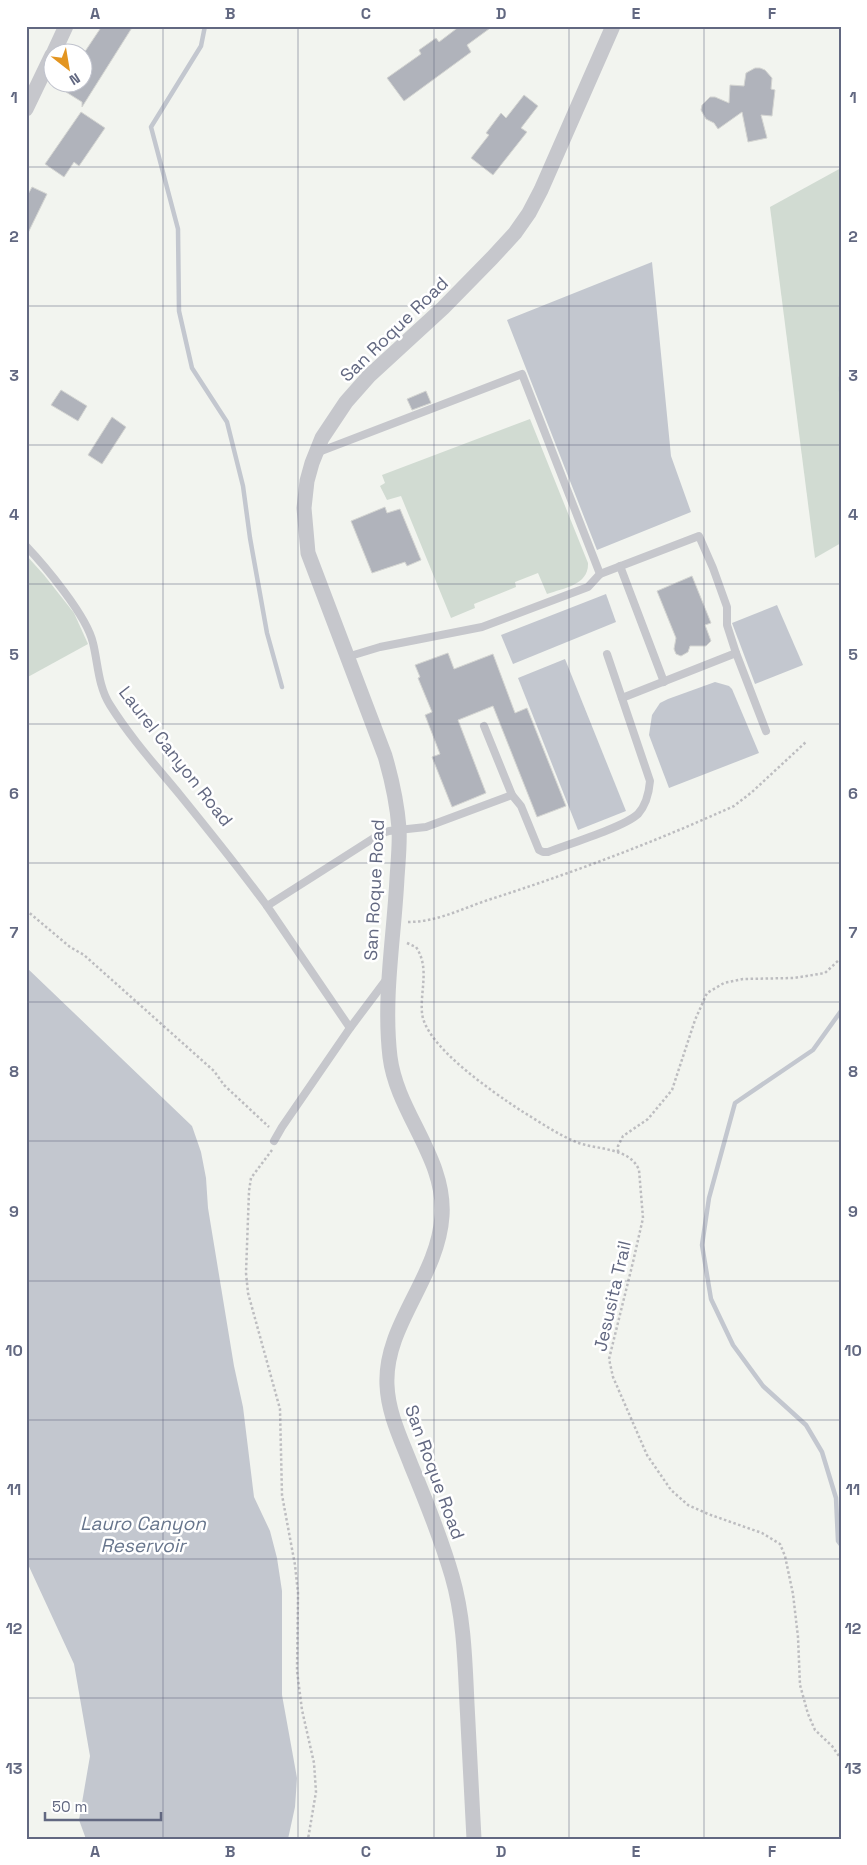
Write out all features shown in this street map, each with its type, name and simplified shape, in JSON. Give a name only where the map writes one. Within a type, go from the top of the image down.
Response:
[{"type":"street","points":[[59,42],[66,26]]},
{"type":"street","name":"San Roque Road","points":[[474,1839],[465,1661],[459,1607],[453,1578],[394,1420],[387,1388],[387,1368],[391,1346],[422,1284],[435,1253],[440,1236],[443,1201],[434,1167],[397,1088],[387,1027],[388,978],[393,941],[399,830],[393,786],[385,756],[306,544],[304,508],[308,481],[316,453],[332,421],[369,376],[443,308],[492,258],[519,226],[541,190],[613,26]]},
{"type":"street","points":[[26,109],[42,76]]},
{"type":"lane","points":[[316,453],[522,374],[600,574]]},
{"type":"lane","points":[[347,657],[380,646],[482,627],[588,587],[600,574],[699,536],[727,607],[727,625],[766,732]]},
{"type":"lane","name":"Laurel Canyon Road","points":[[26,546],[66,595],[81,618],[93,641],[102,688],[108,703],[156,766],[237,864],[350,1028]]},
{"type":"lane","points":[[620,566],[664,682]]},
{"type":"lane","points":[[622,698],[736,653]]},
{"type":"lane","points":[[484,726],[512,796],[521,806],[536,842],[543,852],[629,821],[638,813],[646,799],[650,782],[607,654]]},
{"type":"lane","points":[[267,906],[380,834],[389,831],[426,827],[512,796]]},
{"type":"lane","points":[[276,1138],[350,1028],[388,978]]},
{"type":"path","points":[[394,920],[421,921],[447,916],[592,864],[714,815],[734,806],[752,792],[807,741]]},
{"type":"path","points":[[26,910],[70,947],[84,955],[214,1071],[224,1085],[276,1138],[268,1158],[251,1178],[247,1210],[246,1274],[248,1293],[280,1409],[282,1495],[298,1593],[298,1671],[302,1710],[314,1763],[316,1792],[308,1839]]},
{"type":"path","name":"Jesusita Trail","points":[[393,941],[409,944],[416,947],[419,952],[425,974],[422,994],[422,1015],[426,1028],[456,1061],[519,1109],[549,1127],[576,1142],[618,1152],[631,1158],[636,1163],[639,1170],[643,1218],[634,1262],[609,1359],[613,1377],[648,1455],[671,1490],[688,1505],[731,1523],[762,1533],[780,1544],[786,1556],[793,1594],[798,1638],[800,1685],[808,1714],[815,1730],[832,1746],[841,1759]]},
{"type":"path","points":[[618,1152],[618,1146],[623,1136],[648,1119],[672,1090],[695,1020],[707,993],[724,983],[743,979],[794,978],[826,973],[841,958]]},
{"type":"shaded area","points":[[841,168],[841,543],[815,558],[770,207]]},
{"type":"shaded area","points":[[530,419],[588,563],[587,570],[580,581],[547,594],[538,573],[515,582],[516,587],[474,604],[475,608],[451,618],[401,496],[387,500],[380,486],[385,483],[382,475]]},
{"type":"shaded area","points":[[26,555],[74,613],[88,644],[26,678]]},
{"type":"water","points":[[652,262],[671,456],[691,512],[597,550],[507,320]]},
{"type":"water","points":[[606,594],[616,622],[513,664],[501,635]]},
{"type":"water","points":[[777,605],[803,665],[755,684],[732,623]]},
{"type":"water","points":[[565,659],[626,811],[578,830],[518,678]]},
{"type":"water","points":[[715,682],[729,686],[732,689],[759,753],[669,788],[649,735],[652,715],[660,703]]},
{"type":"water","name":"Lauro Canyon Reservoir","points":[[26,967],[192,1126],[201,1152],[206,1178],[208,1208],[234,1366],[243,1407],[254,1497],[270,1531],[277,1558],[282,1591],[282,1695],[297,1778],[295,1807],[288,1839],[86,1839],[79,1820],[90,1756],[74,1664],[26,1560]]},
{"type":"building","points":[[102,26],[133,26],[92,91],[92,42]]},
{"type":"building","points":[[460,26],[493,26],[467,45],[471,52],[404,101],[387,78],[421,54],[419,50],[436,38],[439,42]]},
{"type":"building","points":[[755,68],[765,70],[772,78],[771,89],[775,90],[772,116],[761,115],[767,138],[748,142],[742,112],[718,129],[714,123],[706,119],[701,110],[702,105],[710,97],[715,97],[729,103],[730,85],[744,86],[746,73]]},
{"type":"building","points":[[66,92],[91,92],[82,107],[82,102]]},
{"type":"building","points":[[524,95],[538,106],[521,128],[527,132],[493,175],[471,158],[489,135],[486,133],[501,113],[506,118]]},
{"type":"building","points":[[81,112],[105,128],[79,166],[74,162],[64,177],[45,164]]},
{"type":"building","points":[[32,187],[47,194],[26,237],[26,198]]},
{"type":"building","points":[[61,390],[87,406],[78,421],[51,405]]},
{"type":"building","points":[[426,391],[431,403],[412,410],[407,399]]},
{"type":"building","points":[[112,417],[126,427],[102,464],[88,455]]},
{"type":"building","points":[[385,507],[387,513],[400,509],[421,560],[407,566],[405,562],[372,573],[351,521]]},
{"type":"building","points":[[692,576],[711,623],[705,625],[711,641],[706,646],[690,646],[688,652],[681,656],[676,654],[674,649],[676,638],[657,591]]},
{"type":"building","points":[[448,653],[454,669],[493,654],[515,713],[527,708],[566,806],[537,817],[493,706],[458,720],[486,793],[452,807],[432,757],[440,754],[425,715],[432,712],[418,678],[420,677],[415,665]]},
{"type":"waterway","points":[[205,26],[201,46],[151,127],[178,229],[179,311],[192,368],[227,422],[243,486],[267,633],[282,687]]},
{"type":"waterway","points":[[841,377],[841,391]]},
{"type":"waterway","points":[[841,1011],[813,1050],[735,1103],[709,1198],[702,1245],[711,1299],[733,1345],[763,1386],[806,1425],[822,1452],[836,1498],[838,1541],[841,1545]]}]
